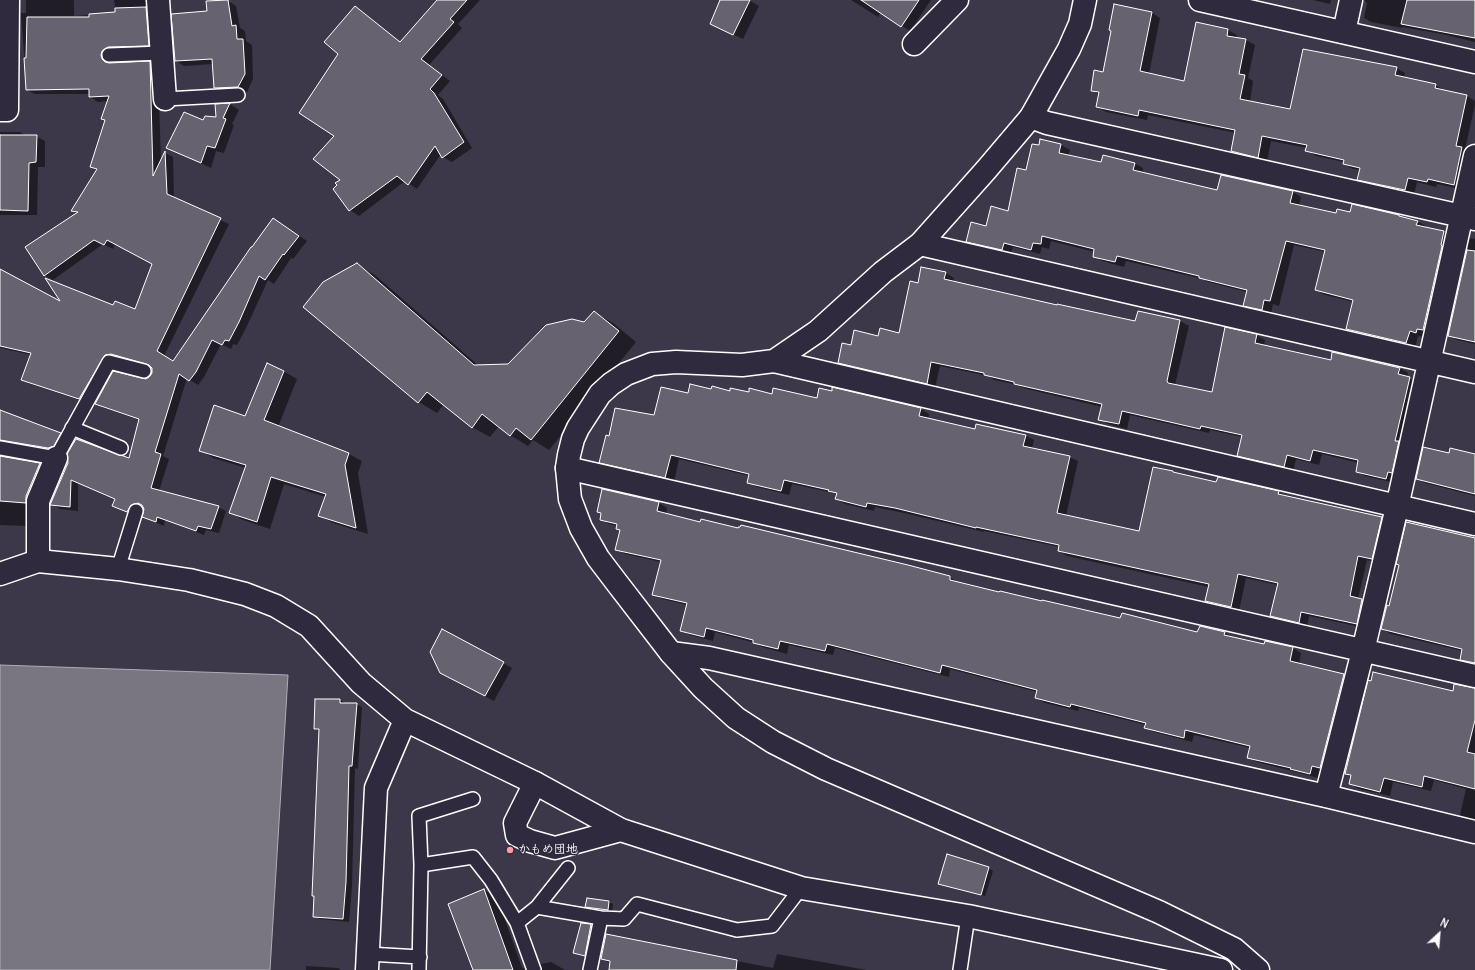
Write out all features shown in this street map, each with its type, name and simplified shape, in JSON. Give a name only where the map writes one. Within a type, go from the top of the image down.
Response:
[{"type":"street","points":[[0,110],[7,110],[8,0]]},
{"type":"street","points":[[158,0],[165,99]]},
{"type":"street","points":[[914,44],[957,0]]},
{"type":"street","points":[[774,361],[818,331],[883,272],[920,244],[986,170],[1031,117],[1069,49],[1080,24],[1086,0]]},
{"type":"street","points":[[1200,0],[1475,62]]},
{"type":"street","points":[[1344,32],[1351,0]]},
{"type":"street","points":[[1031,117],[1063,126],[1468,217]]},
{"type":"street","points":[[1326,796],[1363,651],[1429,362],[1468,217],[1475,156]]},
{"type":"street","points":[[920,244],[1475,372]]},
{"type":"street","points":[[1258,970],[1234,949],[1159,912],[826,769],[773,742],[736,718],[703,688],[671,653],[598,558],[581,528],[570,499],[568,468],[569,455],[573,439],[578,428],[600,394],[626,374],[652,364],[676,362],[742,365],[774,361],[1475,524]]},
{"type":"street","points":[[38,561],[38,501],[56,458]]},
{"type":"street","points":[[568,468],[1475,676]]},
{"type":"street","points":[[0,574],[38,561],[118,569],[189,580],[245,594],[276,606],[309,626],[361,683],[405,720],[535,783],[621,830],[801,888],[968,916],[1221,970]]},
{"type":"street","points":[[671,653],[717,660],[1326,796],[1475,832]]},
{"type":"street","points":[[368,962],[376,788],[405,720]]},
{"type":"street","points":[[535,783],[515,823],[517,834],[530,841],[554,848],[621,830]]},
{"type":"lane","points":[[109,55],[162,53]]},
{"type":"lane","points":[[165,99],[238,95]]},
{"type":"lane","points":[[0,448],[56,458],[109,362],[144,371]]},
{"type":"lane","points":[[72,428],[121,448]]},
{"type":"lane","points":[[118,569],[136,510]]},
{"type":"lane","points":[[420,970],[421,865],[419,816],[473,799]]},
{"type":"lane","points":[[421,865],[474,857],[491,880],[517,923],[534,970]]},
{"type":"lane","points":[[517,923],[537,907],[568,868]]},
{"type":"lane","points":[[537,907],[601,918],[624,919],[637,904],[737,930],[772,926],[801,888]]},
{"type":"lane","points":[[960,970],[968,916]]},
{"type":"lane","points":[[590,970],[601,918]]},
{"type":"lane","points":[[368,962],[420,957]]},
{"type":"shaded area","points":[[0,665],[288,675],[270,970],[0,970]]},
{"type":"building","points":[[228,0],[232,26],[236,25],[237,39],[243,39],[245,74],[238,87],[214,88],[212,59],[175,61],[171,14],[207,11],[206,1]]},
{"type":"building","points":[[437,0],[467,0],[450,19],[454,22],[421,59],[442,75],[430,89],[434,93],[464,142],[442,158],[435,146],[408,185],[397,176],[349,211],[333,189],[337,185],[335,183],[340,180],[313,159],[334,136],[299,113],[338,54],[324,42],[355,6],[400,42]]},
{"type":"building","points":[[720,0],[750,0],[733,35],[710,24]]},
{"type":"building","points":[[861,0],[919,0],[901,27]]},
{"type":"building","points":[[1407,0],[1475,0],[1475,38],[1401,24]]},
{"type":"building","points":[[1114,4],[1152,12],[1140,71],[1184,81],[1196,22],[1228,29],[1227,36],[1246,39],[1239,74],[1245,75],[1240,99],[1290,109],[1303,49],[1397,67],[1395,75],[1436,84],[1435,88],[1467,95],[1456,146],[1462,147],[1454,185],[1428,179],[1427,182],[1408,178],[1405,190],[1357,180],[1360,168],[1343,164],[1344,160],[1305,151],[1307,145],[1262,136],[1258,158],[1231,151],[1235,130],[1139,110],[1138,116],[1096,107],[1099,92],[1091,91],[1094,70],[1103,72],[1111,31],[1109,30]]},
{"type":"building","points":[[146,7],[149,46],[108,47],[102,51],[102,59],[109,63],[150,61],[153,176],[165,151],[167,194],[221,218],[157,351],[173,361],[251,247],[273,218],[299,236],[284,255],[283,254],[265,280],[259,276],[229,341],[225,340],[222,345],[212,340],[196,372],[189,381],[179,374],[155,452],[161,454],[151,488],[219,506],[211,529],[198,526],[196,531],[157,517],[156,522],[142,517],[144,509],[142,505],[138,503],[131,505],[127,512],[112,506],[115,499],[71,480],[70,507],[50,505],[68,463],[67,454],[76,439],[129,458],[139,419],[95,404],[113,371],[146,379],[152,373],[152,368],[149,365],[111,354],[105,355],[79,399],[21,380],[31,353],[0,346],[0,269],[60,301],[45,278],[113,305],[115,301],[135,309],[152,264],[107,240],[104,245],[94,240],[44,276],[25,247],[78,212],[71,211],[97,169],[90,167],[105,120],[101,119],[109,96],[89,97],[89,89],[26,90],[24,58],[26,58],[27,17],[89,17],[89,14],[115,12],[115,8]]},
{"type":"building","points":[[230,103],[223,118],[226,119],[215,148],[207,146],[201,163],[166,148],[184,112],[203,120],[205,116],[216,117],[215,104]]},
{"type":"building","points":[[0,135],[37,135],[36,162],[29,163],[28,211],[0,210]]},
{"type":"building","points":[[1040,139],[1061,144],[1059,153],[1101,162],[1103,155],[1135,163],[1133,170],[1217,190],[1221,175],[1293,191],[1290,203],[1336,213],[1337,209],[1350,212],[1352,204],[1399,215],[1418,221],[1416,225],[1444,231],[1423,330],[1417,329],[1416,333],[1410,331],[1406,343],[1346,329],[1353,300],[1315,290],[1325,250],[1286,241],[1270,301],[1264,300],[1262,310],[1243,306],[1247,290],[1199,278],[1199,276],[1117,256],[1115,262],[1093,257],[1094,249],[1042,236],[1041,244],[1033,243],[1031,250],[1004,243],[1002,250],[966,242],[971,222],[986,226],[991,206],[1008,211],[1017,168],[1026,170],[1032,144],[1039,145]]},
{"type":"building","points":[[1467,250],[1475,251],[1475,342],[1448,336]]},
{"type":"building","points":[[357,263],[474,365],[508,364],[546,325],[572,319],[584,322],[594,311],[619,331],[531,440],[516,428],[510,436],[482,414],[472,428],[427,392],[418,403],[303,307],[323,282]]},
{"type":"building","points":[[921,267],[946,272],[944,279],[1135,321],[1138,311],[1180,320],[1167,381],[1168,383],[1212,392],[1225,327],[1257,334],[1255,343],[1331,360],[1332,352],[1400,368],[1398,374],[1410,377],[1395,441],[1399,441],[1392,473],[1388,472],[1386,479],[1356,472],[1358,460],[1313,450],[1310,461],[1287,455],[1284,467],[1237,456],[1242,435],[1201,426],[1200,429],[1122,411],[1119,424],[1098,420],[1102,404],[1014,384],[1014,382],[984,375],[984,373],[931,362],[927,384],[838,363],[842,343],[851,345],[854,330],[878,336],[880,328],[899,333],[910,281],[918,283]]},
{"type":"building","points":[[267,363],[284,371],[264,420],[349,453],[345,465],[356,528],[318,516],[326,494],[271,477],[257,522],[229,513],[246,465],[199,451],[214,405],[245,416]]},
{"type":"building","points":[[690,384],[711,389],[712,386],[730,391],[730,388],[749,392],[749,388],[772,394],[773,388],[817,398],[819,388],[832,391],[832,387],[921,408],[919,416],[975,429],[976,424],[1026,435],[1023,446],[1070,456],[1057,513],[1139,531],[1153,467],[1216,482],[1218,477],[1279,491],[1278,494],[1382,517],[1372,559],[1358,556],[1350,596],[1362,599],[1357,624],[1301,612],[1299,623],[1270,616],[1278,583],[1238,574],[1231,607],[1205,601],[1209,584],[1058,551],[1059,545],[976,528],[895,508],[867,503],[866,507],[835,499],[837,493],[828,491],[829,490],[784,480],[781,491],[747,483],[749,474],[671,455],[665,478],[599,463],[606,435],[609,436],[615,408],[654,415],[661,387],[688,393]]},
{"type":"building","points":[[0,410],[61,433],[54,446],[48,448],[0,440]]},
{"type":"building","points":[[1423,447],[1449,453],[1450,448],[1475,454],[1475,494],[1416,479]]},
{"type":"building","points":[[0,456],[40,463],[26,496],[26,503],[0,501]]},
{"type":"building","points":[[602,489],[659,502],[657,511],[700,522],[701,519],[738,528],[741,525],[908,565],[950,576],[950,580],[999,592],[1042,600],[1120,618],[1122,613],[1197,632],[1200,626],[1225,632],[1224,635],[1264,644],[1265,641],[1293,647],[1290,661],[1344,674],[1320,768],[1312,766],[1310,774],[1247,758],[1250,746],[1185,730],[1184,738],[1144,728],[1146,723],[1071,704],[1070,707],[1035,698],[1037,690],[942,665],[940,673],[827,644],[825,651],[780,641],[778,649],[753,643],[753,640],[706,628],[704,637],[680,631],[687,603],[652,595],[661,560],[615,550],[620,530],[616,529],[617,524],[600,520],[601,513],[597,512]]},
{"type":"building","points":[[1406,522],[1475,538],[1475,663],[1460,660],[1462,649],[1381,629],[1387,605],[1389,606],[1399,565],[1396,564]]},
{"type":"building","points":[[442,629],[504,662],[485,696],[440,673],[430,652]]},
{"type":"building","points":[[1373,672],[1453,691],[1454,684],[1475,688],[1475,720],[1467,752],[1475,754],[1475,789],[1424,776],[1422,787],[1384,778],[1380,792],[1349,784],[1351,775],[1345,774],[1368,680],[1371,681]]},
{"type":"building","points":[[315,699],[340,699],[340,703],[357,703],[352,766],[349,766],[346,882],[343,919],[313,917],[314,896],[312,896],[319,729],[314,729]]},
{"type":"building","points":[[947,854],[989,867],[981,895],[938,884]]},
{"type":"building","points":[[484,889],[513,970],[473,970],[448,904]]},
{"type":"building","points":[[587,898],[609,901],[608,910],[585,907]]},
{"type":"building","points":[[581,923],[591,924],[585,956],[573,953]]},
{"type":"building","points":[[606,934],[737,960],[736,970],[609,970],[610,961],[601,959]]},
{"type":"place","name":"かもめ団地","points":[[510,850]]}]
